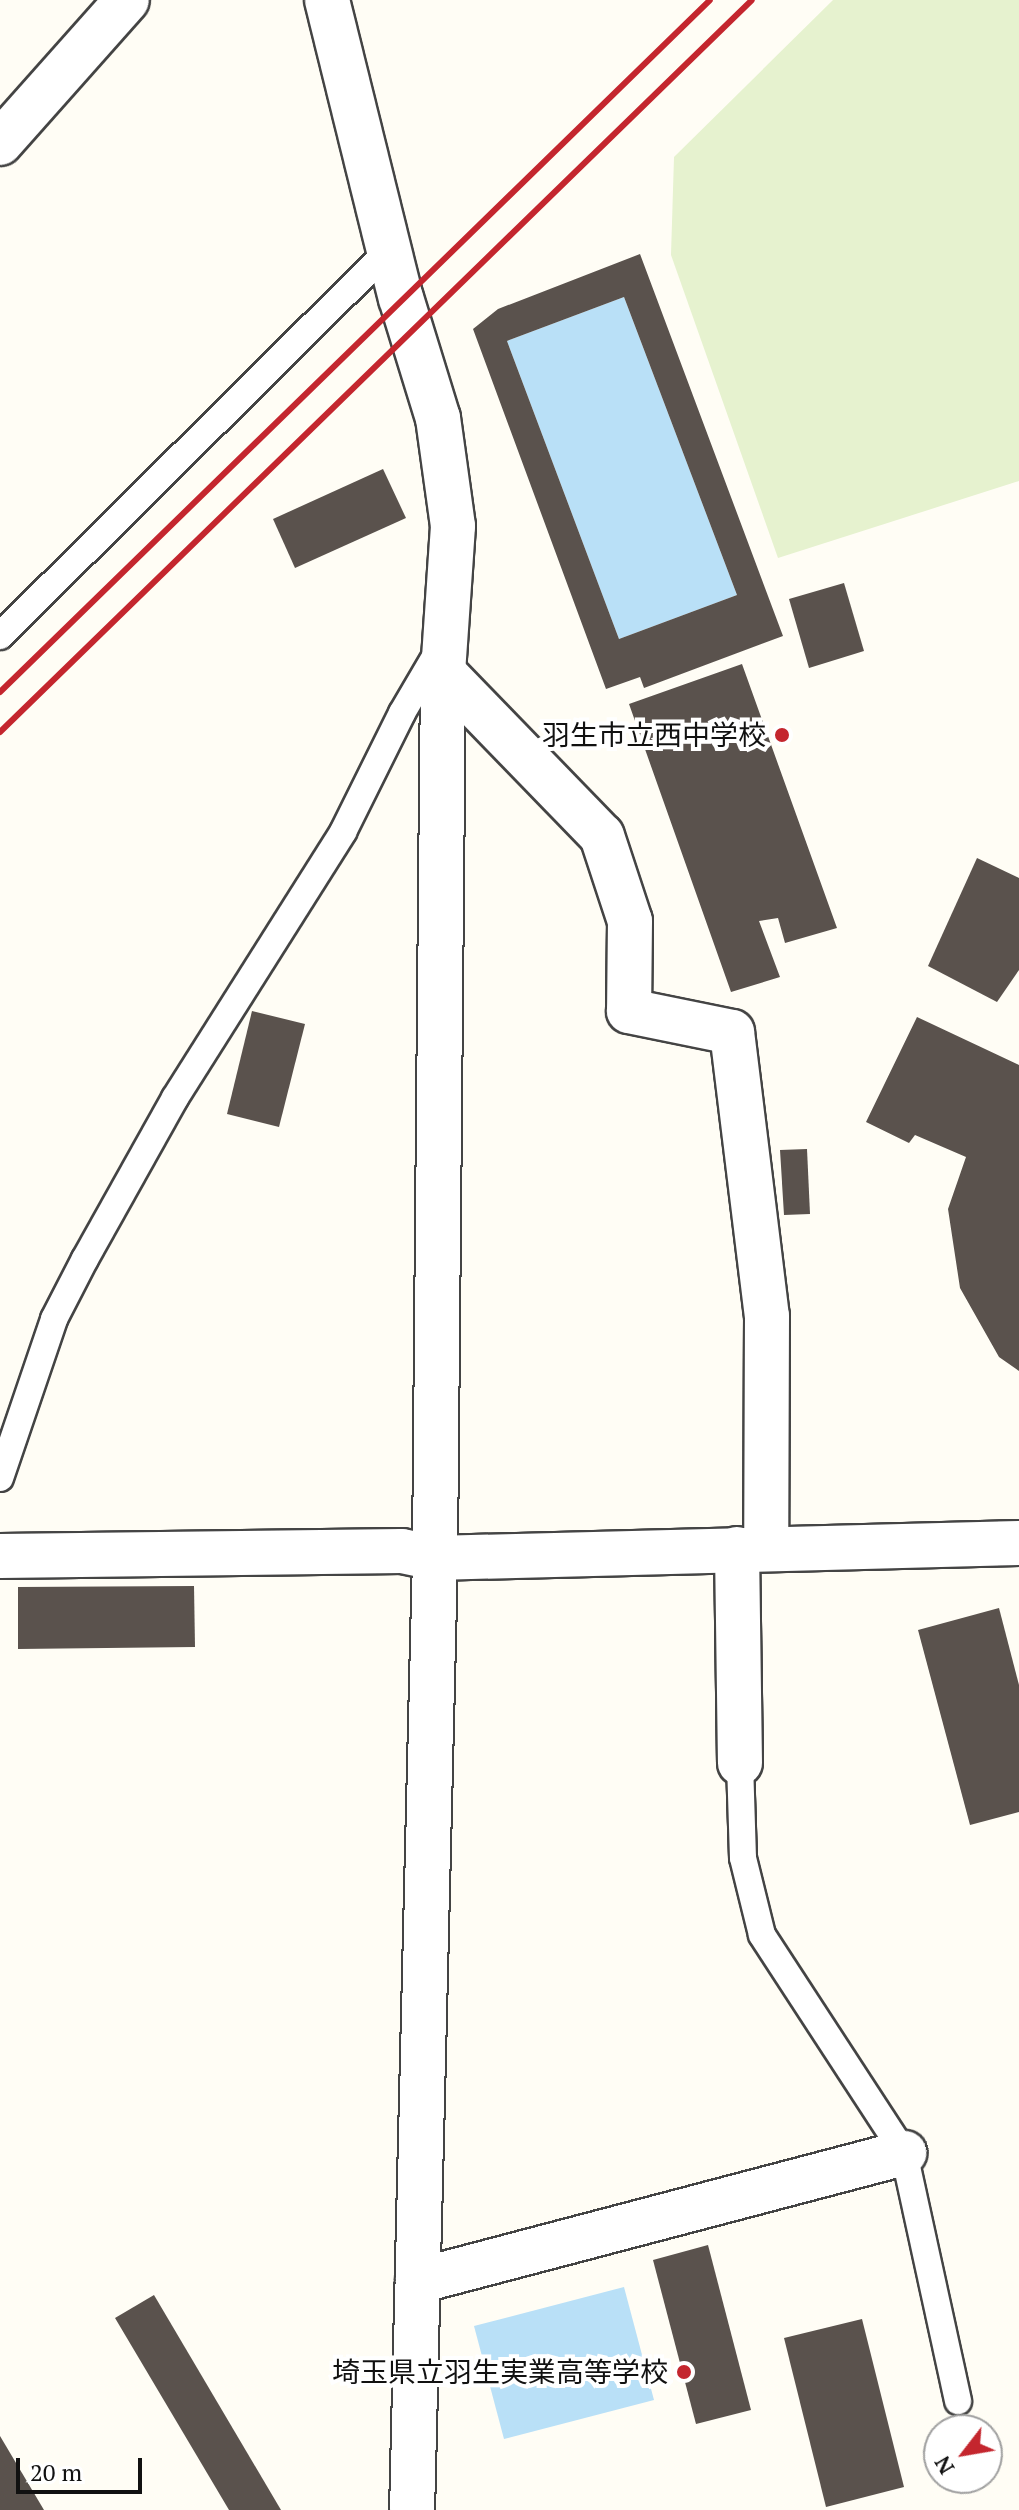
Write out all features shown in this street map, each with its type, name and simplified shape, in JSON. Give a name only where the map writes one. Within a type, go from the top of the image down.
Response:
[{"type":"street","points":[[0,143],[127,0]]},
{"type":"street","points":[[327,0],[389,250],[438,418],[453,526],[443,658],[435,1558],[412,2510]]},
{"type":"street","points":[[443,658],[602,836],[630,921],[629,1011],[732,1032],[767,1316],[740,1763]]},
{"type":"street","points":[[0,1556],[402,1551],[435,1558],[1019,1543]]},
{"type":"street","points":[[418,2281],[904,2153]]},
{"type":"lane","points":[[0,636],[389,250]]},
{"type":"lane","points":[[0,1478],[54,1319],[85,1259],[175,1098],[343,832],[402,713],[443,658]]},
{"type":"lane","points":[[740,1763],[743,1858],[762,1935],[904,2153],[958,2401]]},
{"type":"green space","points":[[833,0],[1019,0],[1019,481],[778,558],[671,255],[674,157]]},
{"type":"water","points":[[624,297],[737,595],[619,639],[507,341]]},
{"type":"water","points":[[624,2287],[654,2400],[504,2439],[474,2326]]},
{"type":"building","points":[[640,254],[783,636],[644,688],[640,677],[606,689],[473,329],[498,309]],"holes":[[[624,297],[737,595],[619,639],[507,341]]]},
{"type":"building","points":[[383,469],[406,518],[295,568],[273,519]]},
{"type":"building","points":[[844,583],[864,651],[809,668],[789,599]]},
{"type":"building","points":[[742,664],[837,928],[785,943],[778,918],[759,921],[780,977],[731,992],[629,704]]},
{"type":"building","points":[[977,858],[1019,878],[1019,970],[997,1002],[928,966]]},
{"type":"building","points":[[252,1011],[305,1024],[279,1127],[227,1114]]},
{"type":"building","points":[[917,1017],[1019,1065],[1019,1371],[999,1357],[960,1288],[948,1209],[966,1157],[915,1135],[909,1143],[866,1122]]},
{"type":"building","points":[[807,1149],[810,1214],[784,1215],[780,1150]]},
{"type":"building","points":[[194,1586],[195,1647],[18,1649],[18,1587]]},
{"type":"building","points":[[999,1608],[1019,1685],[1019,1812],[970,1825],[918,1630]]},
{"type":"building","points":[[708,2245],[751,2410],[696,2424],[653,2260]]},
{"type":"building","points":[[154,2295],[281,2510],[229,2510],[115,2318]]},
{"type":"building","points":[[862,2319],[904,2487],[826,2507],[784,2338]]},
{"type":"building","points":[[0,2436],[44,2510],[0,2510]]},
{"type":"railway","points":[[0,692],[710,0]]},
{"type":"railway","points":[[0,732],[752,0]]},
{"type":"place","name":"羽生市立西中学校","points":[[782,735]]},
{"type":"place","name":"埼玉県立羽生実業高等学校","points":[[684,2372]]}]
